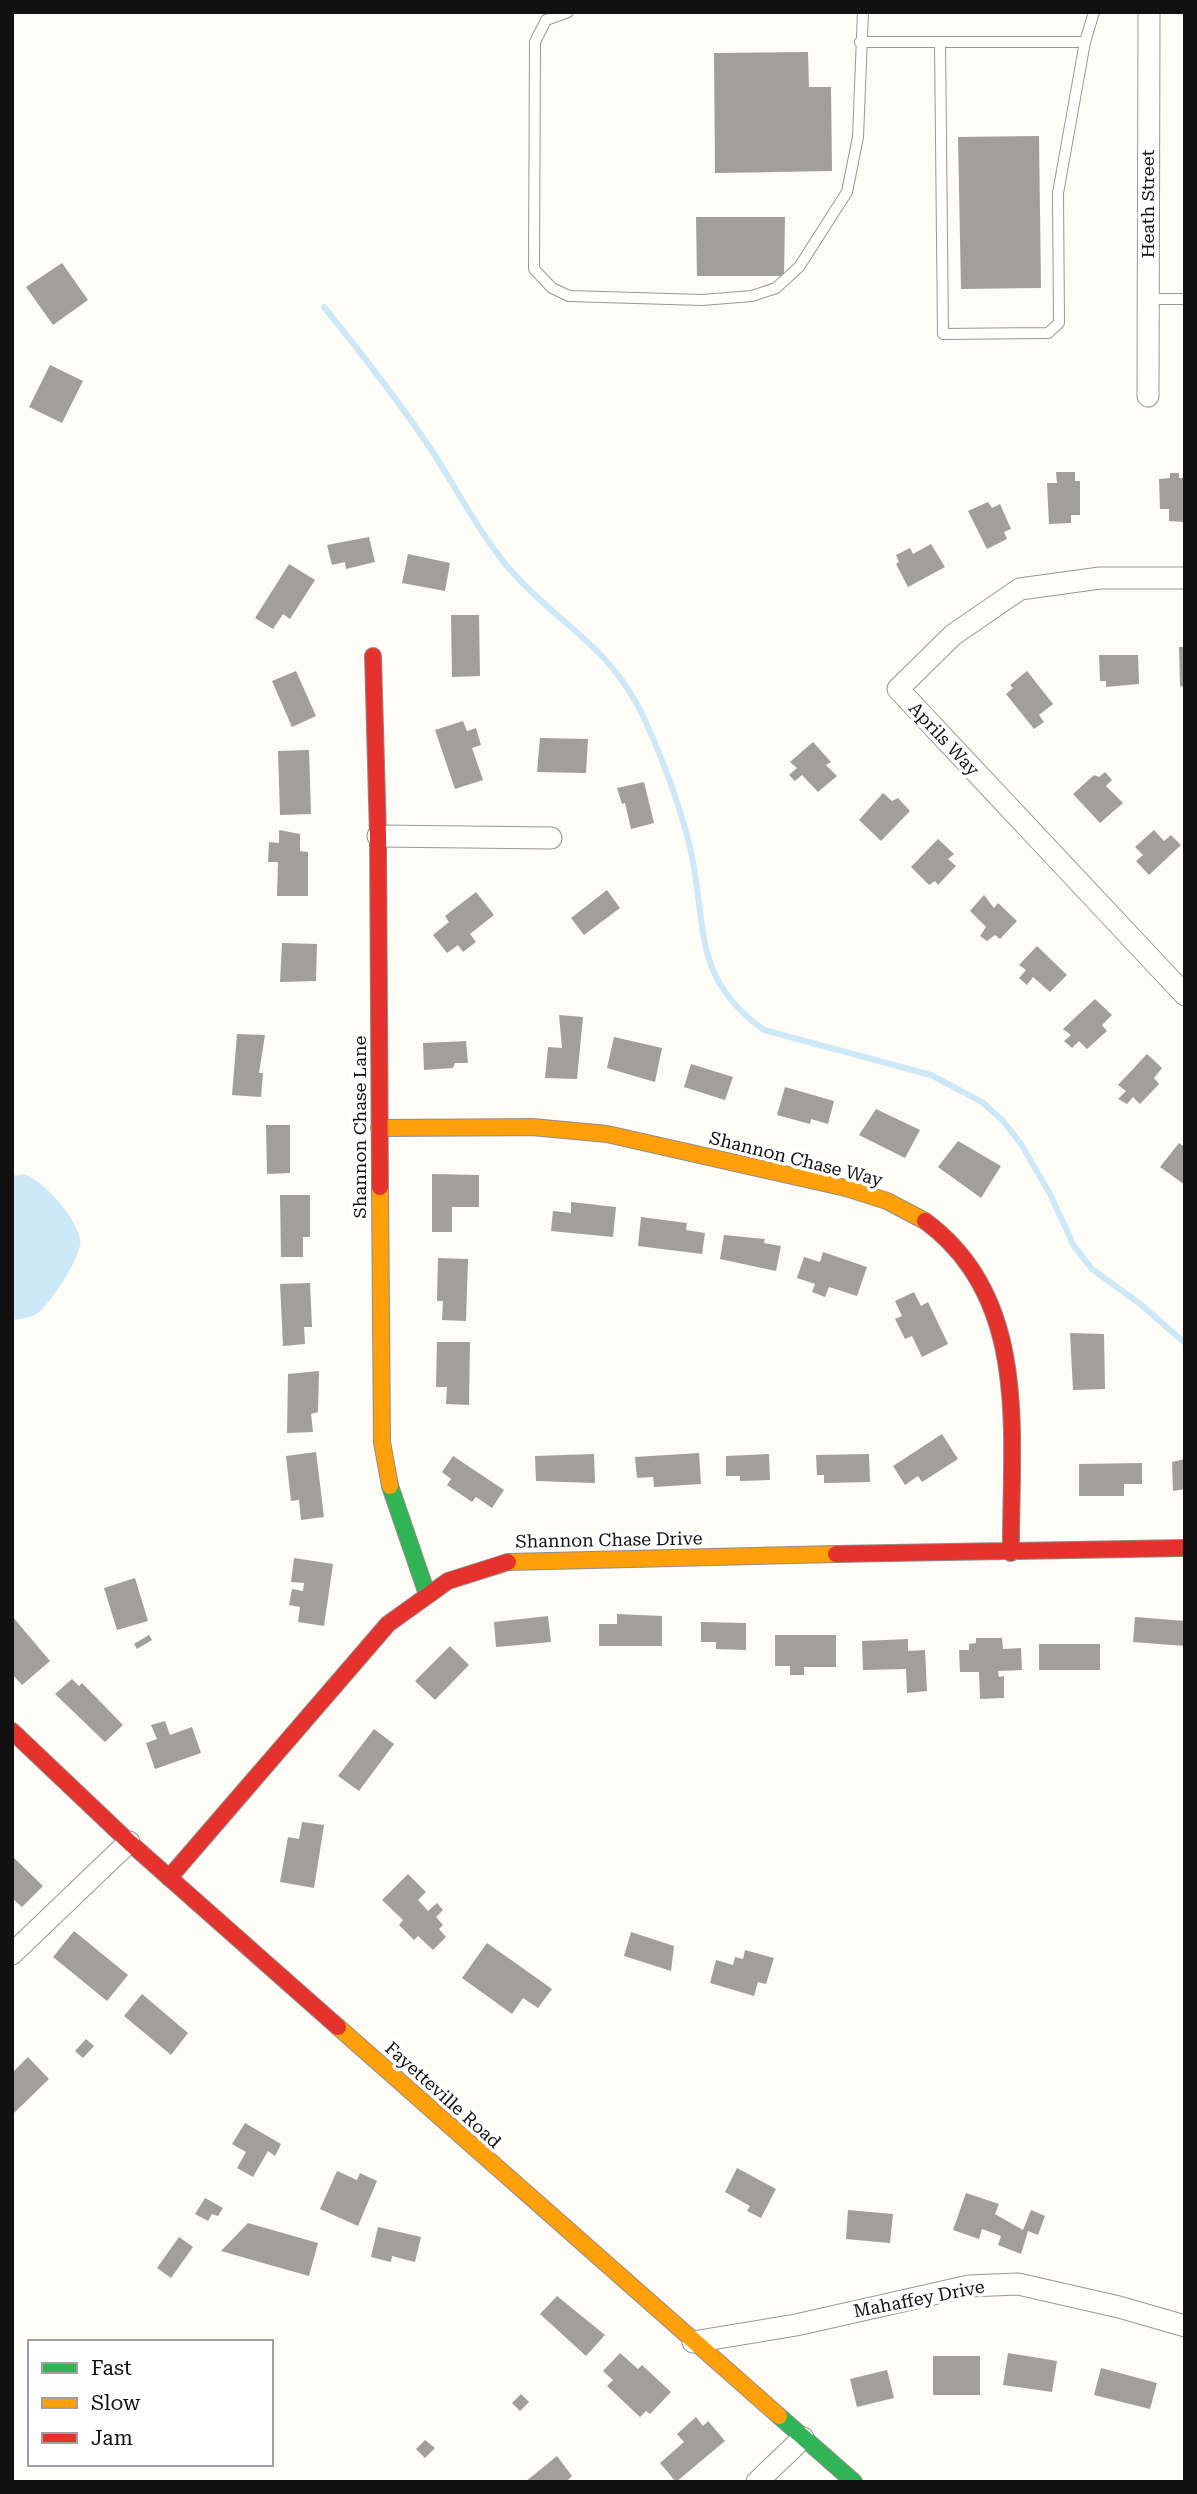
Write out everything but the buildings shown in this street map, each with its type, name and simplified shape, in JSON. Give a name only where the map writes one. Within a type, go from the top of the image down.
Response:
[{"type":"street","name":"Heath Street","points":[[1148,397],[1149,12]]},
{"type":"street","name":"Aprils Way","points":[[1185,578],[1100,579],[1020,589],[953,635],[898,689],[1185,995]]},
{"type":"street","name":"Shannon Chase Lane","points":[[373,656],[378,835],[382,1442],[390,1485],[426,1591]]},
{"type":"street","points":[[378,835],[551,838]]},
{"type":"street","name":"Shannon Chase Way","points":[[379,1128],[554,1128],[609,1133],[870,1195],[923,1219],[951,1242],[972,1266],[990,1297],[1001,1327],[1007,1368],[1011,1553]]},
{"type":"street","name":"Shannon Chase Drive","points":[[169,1878],[388,1623],[426,1591],[470,1570],[519,1560],[1185,1548]]},
{"type":"street","name":"Fayetteville Road","points":[[12,1731],[169,1878],[854,2482]]},
{"type":"street","points":[[12,1955],[129,1842]]},
{"type":"street","name":"Mahaffey Drive","points":[[693,2342],[796,2325],[970,2286],[1018,2284],[1119,2307],[1185,2326]]},
{"type":"street","points":[[757,2482],[803,2438]]},
{"type":"lane","points":[[568,12],[546,20],[535,42],[534,269],[552,288],[569,296],[702,300],[752,296],[775,288],[799,267],[847,192],[858,137],[863,12]]},
{"type":"lane","points":[[940,42],[943,334],[1048,333],[1059,323],[1058,193],[1085,42],[1094,12]]},
{"type":"lane","points":[[860,42],[1085,42]]},
{"type":"lane","points":[[1148,299],[1185,299]]},
{"type":"water","points":[[24,1174],[41,1184],[66,1211],[77,1230],[80,1246],[58,1290],[43,1308],[32,1316],[12,1320],[12,1176]]},
{"type":"waterway","points":[[324,307],[407,414],[507,566],[544,604],[598,652],[630,692],[658,750],[681,814],[690,847],[706,948],[713,970],[740,1010],[764,1030],[931,1075],[982,1102],[1003,1121],[1021,1144],[1050,1194],[1074,1246],[1092,1269],[1139,1303],[1185,1343]]},
{"type":"traffic: fast","points":[[390,1486],[426,1591]]},
{"type":"traffic: fast","points":[[779,2416],[854,2482]]},
{"type":"traffic: slow","points":[[379,1128],[532,1127],[607,1134],[846,1188],[887,1201],[925,1221]]},
{"type":"traffic: slow","points":[[380,1187],[382,1442],[390,1486]]},
{"type":"traffic: slow","points":[[508,1562],[836,1554]]},
{"type":"traffic: slow","points":[[338,2027],[779,2416]]},
{"type":"traffic: jam","points":[[373,656],[378,836],[380,1187]]},
{"type":"traffic: jam","points":[[925,1221],[959,1253],[983,1289],[999,1330],[1008,1373],[1012,1418],[1011,1553]]},
{"type":"traffic: jam","points":[[836,1554],[1185,1548]]},
{"type":"traffic: jam","points":[[169,1878],[388,1624],[448,1581],[508,1562]]},
{"type":"traffic: jam","points":[[12,1731],[129,1842],[338,2027]]}]
